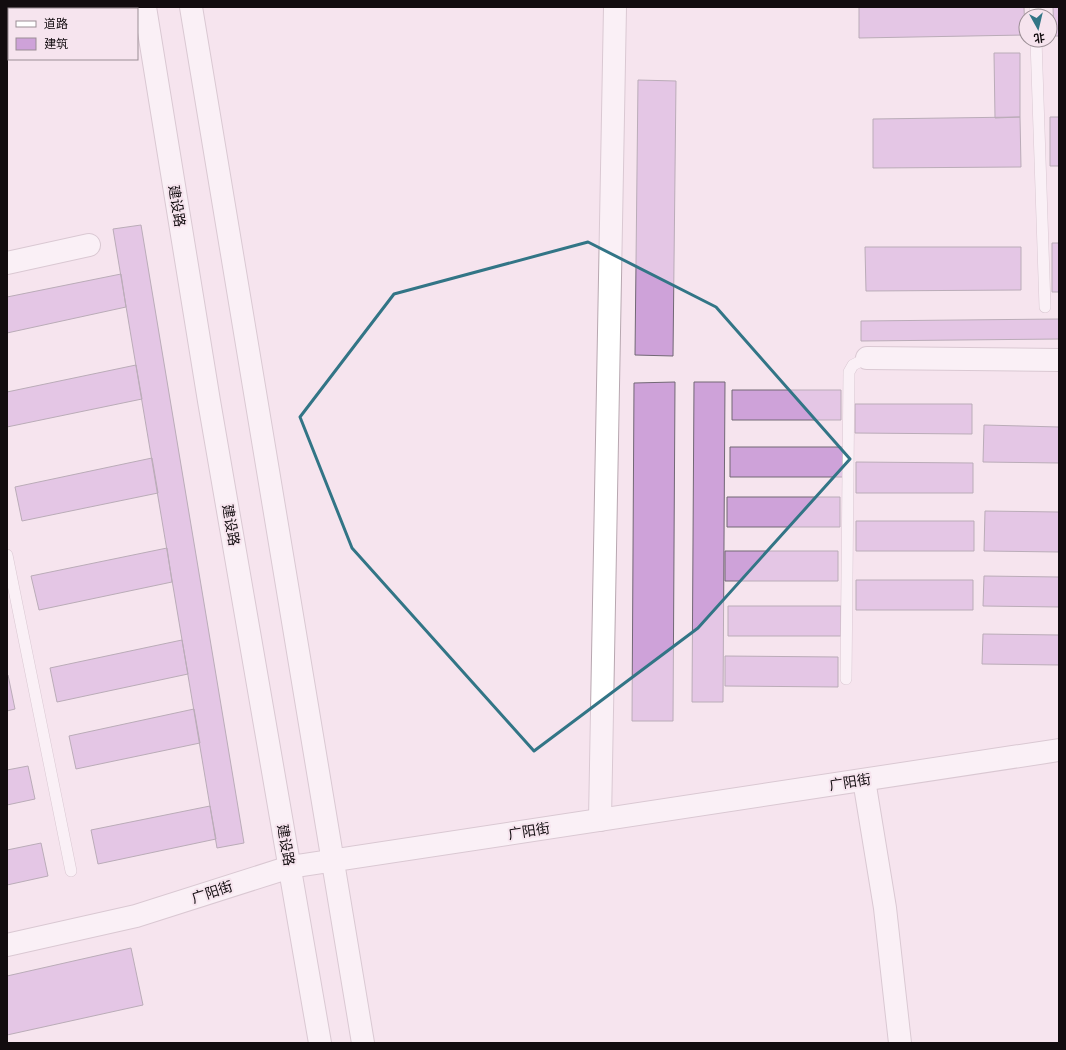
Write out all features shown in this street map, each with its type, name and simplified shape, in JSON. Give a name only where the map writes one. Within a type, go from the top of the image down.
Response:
[{"type":"street","name":"建设路","points":[[145,7],[209,401],[320,1043]]},
{"type":"street","points":[[190,7],[363,1043]]},
{"type":"street","points":[[600,820],[615,7]]},
{"type":"street","points":[[7,263],[89,245]]},
{"type":"street","points":[[866,358],[1059,360]]},
{"type":"street","name":"广阳街","points":[[7,945],[136,916],[290,867],[1059,750]]},
{"type":"street","points":[[864,780],[885,908],[900,1043]]},
{"type":"lane","points":[[1036,48],[1045,307]]},
{"type":"lane","points":[[846,679],[848,372],[853,365],[866,358]]},
{"type":"lane","points":[[7,555],[71,871]]},
{"type":"highlighted area","points":[[588,242],[716,307],[850,459],[698,628],[534,751],[352,548],[300,417],[394,294]]},
{"type":"building","points":[[859,7],[1024,7],[1018,8],[1018,35],[859,38]]},
{"type":"building","points":[[1059,7],[1059,36],[1058,8],[1053,8]]},
{"type":"building","points":[[994,53],[1020,53],[1020,117],[995,118]]},
{"type":"building","points":[[638,80],[676,81],[673,356],[635,355]]},
{"type":"building","points":[[1020,117],[1021,167],[873,168],[873,119]]},
{"type":"building","points":[[1050,117],[1059,117],[1059,166],[1050,166]]},
{"type":"building","points":[[141,225],[244,843],[217,848],[113,229]]},
{"type":"building","points":[[1052,243],[1059,243],[1059,292],[1052,292]]},
{"type":"building","points":[[865,247],[1021,247],[1021,290],[866,291]]},
{"type":"building","points":[[121,274],[126,307],[7,333],[7,297]]},
{"type":"building","points":[[1059,319],[1059,339],[861,341],[861,321]]},
{"type":"building","points":[[136,365],[142,399],[7,427],[7,392]]},
{"type":"building","points":[[675,382],[673,721],[632,721],[634,383]]},
{"type":"building","points":[[694,382],[725,382],[723,702],[692,702]]},
{"type":"building","points":[[732,390],[841,390],[841,420],[732,420]]},
{"type":"building","points":[[855,404],[972,404],[972,434],[855,433]]},
{"type":"building","points":[[984,425],[1059,427],[1059,463],[983,462]]},
{"type":"building","points":[[730,447],[843,447],[843,477],[730,477]]},
{"type":"building","points":[[152,458],[158,493],[22,521],[15,487]]},
{"type":"building","points":[[856,462],[973,463],[973,493],[856,493]]},
{"type":"building","points":[[727,497],[840,497],[840,527],[727,527]]},
{"type":"building","points":[[985,511],[1059,512],[1059,552],[984,551]]},
{"type":"building","points":[[856,521],[974,521],[974,551],[856,551]]},
{"type":"building","points":[[167,548],[172,582],[39,610],[31,576]]},
{"type":"building","points":[[725,551],[838,551],[838,581],[725,581]]},
{"type":"building","points":[[984,576],[1059,577],[1059,607],[983,606]]},
{"type":"building","points":[[856,580],[973,580],[973,610],[856,610]]},
{"type":"building","points":[[728,606],[841,606],[841,636],[728,636]]},
{"type":"building","points":[[983,634],[1059,635],[1059,665],[982,664]]},
{"type":"building","points":[[182,640],[188,674],[57,702],[50,668]]},
{"type":"building","points":[[725,656],[838,657],[838,687],[725,686]]},
{"type":"building","points":[[8,675],[15,709],[7,711],[7,676]]},
{"type":"building","points":[[194,709],[200,743],[76,769],[69,736]]},
{"type":"building","points":[[28,766],[35,799],[7,805],[7,770]]},
{"type":"building","points":[[210,806],[216,839],[98,864],[91,830]]},
{"type":"building","points":[[41,843],[48,876],[7,885],[7,850]]},
{"type":"building","points":[[131,948],[143,1005],[7,1035],[7,976]]}]
